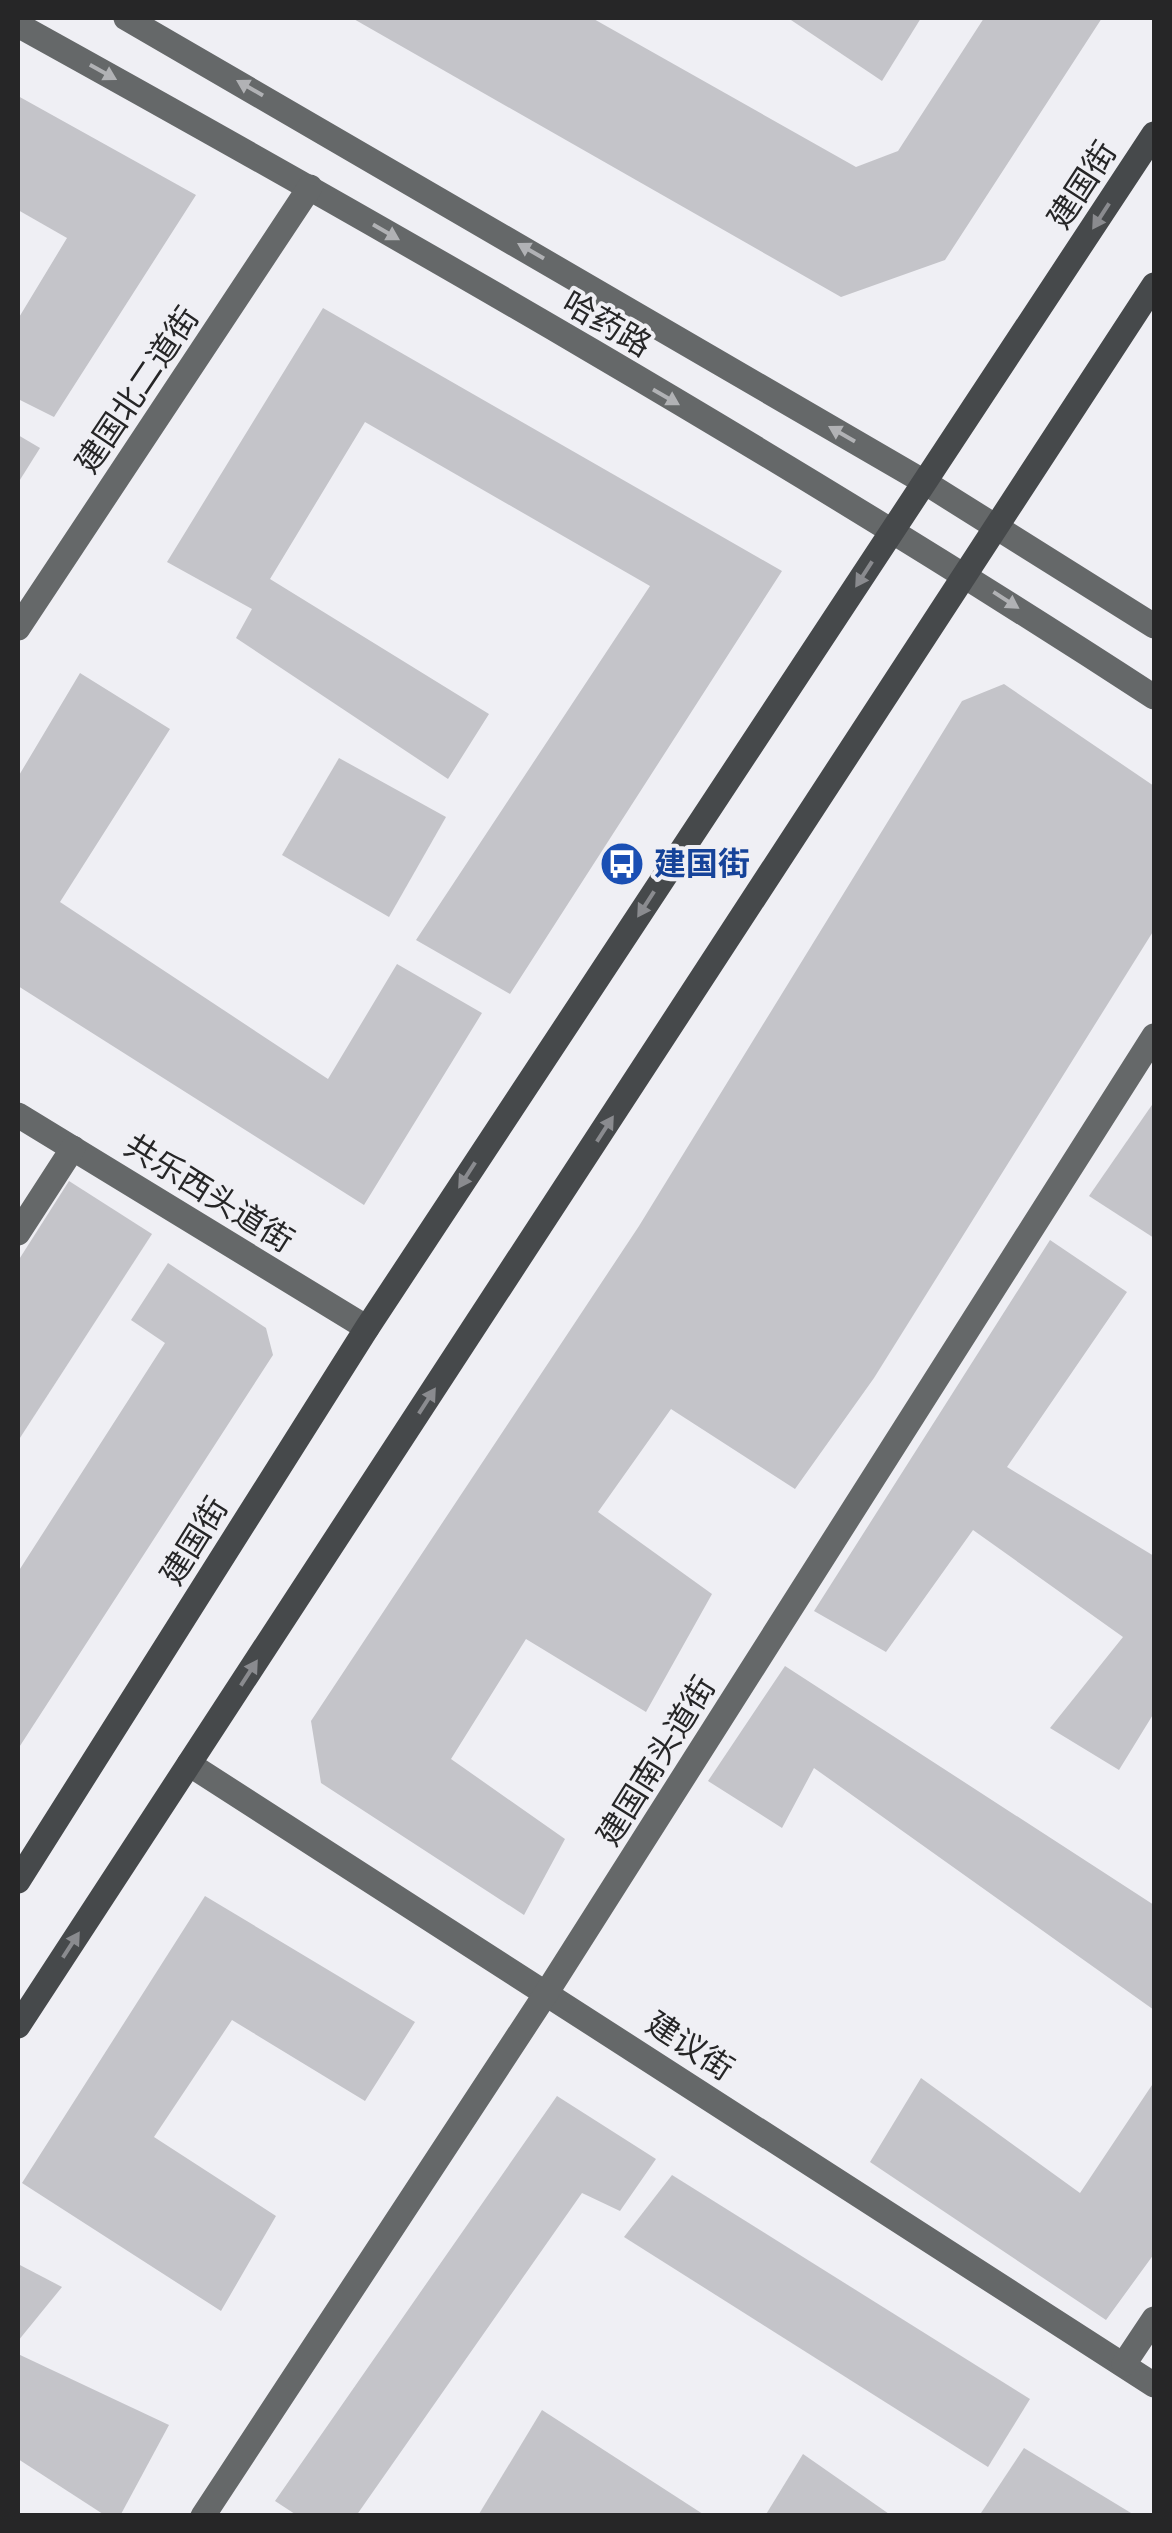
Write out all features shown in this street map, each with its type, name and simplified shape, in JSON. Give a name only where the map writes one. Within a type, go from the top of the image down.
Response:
[{"type":"main road","name":"建国街","points":[[18,1881],[366,1328],[1154,134]]},
{"type":"main road","points":[[18,2026],[1154,285]]},
{"type":"street","name":"哈药路","points":[[126,18],[926,483],[1154,626]]},
{"type":"street","name":"哈药路","points":[[18,25],[310,187],[893,530],[1154,697]]},
{"type":"street","name":"建国北二道街","points":[[18,628],[310,187]]},
{"type":"street","name":"建国南头道街","points":[[203,2516],[547,1992],[1154,1036]]},
{"type":"street","name":"共乐西头道街","points":[[18,1115],[366,1328]]},
{"type":"street","points":[[18,1232],[73,1148]]},
{"type":"street","name":"建议街","points":[[190,1764],[1154,2385]]},
{"type":"street","points":[[1124,2364],[1154,2319]]},
{"type":"building","points":[[352,18],[592,18],[856,167],[898,151],[984,18],[1102,18],[945,260],[841,297]]},
{"type":"building","points":[[788,18],[921,18],[882,81]]},
{"type":"building","points":[[18,96],[196,195],[54,417],[18,399],[18,319],[67,238],[18,210]]},
{"type":"building","points":[[323,308],[782,571],[510,994],[416,940],[650,586],[365,422],[270,579],[489,714],[448,779],[236,638],[252,609],[167,562]]},
{"type":"building","points":[[18,435],[40,448],[18,483]]},
{"type":"building","points":[[80,673],[170,729],[60,902],[328,1079],[397,964],[482,1013],[364,1205],[18,986],[18,777]]},
{"type":"building","points":[[1004,684],[1154,786],[1154,930],[874,1378],[795,1489],[671,1409],[598,1512],[712,1594],[646,1712],[526,1639],[451,1759],[565,1839],[524,1915],[321,1783],[311,1721],[639,1226],[962,701]]},
{"type":"building","points":[[339,758],[446,817],[389,917],[282,855]]},
{"type":"building","points":[[1154,1102],[1154,1238],[1089,1196]]},
{"type":"building","points":[[69,1181],[152,1234],[18,1441],[18,1261]]},
{"type":"building","points":[[1050,1240],[1127,1292],[1007,1467],[1154,1556],[1154,1713],[1119,1770],[1050,1728],[1123,1637],[973,1530],[886,1652],[814,1611]]},
{"type":"building","points":[[168,1263],[266,1328],[273,1355],[18,1749],[18,1572],[165,1343],[131,1320]]},
{"type":"building","points":[[785,1666],[1154,1905],[1154,2010],[814,1768],[782,1828],[708,1781]]},
{"type":"building","points":[[205,1896],[415,2022],[365,2101],[232,2020],[154,2137],[276,2216],[221,2311],[22,2183]]},
{"type":"building","points":[[921,2078],[1080,2193],[1154,2082],[1154,2254],[1106,2320],[870,2162]]},
{"type":"building","points":[[557,2096],[656,2159],[620,2211],[582,2193],[356,2516],[298,2516],[275,2501]]},
{"type":"building","points":[[672,2175],[1030,2399],[988,2467],[624,2237]]},
{"type":"building","points":[[18,2264],[62,2287],[18,2341]]},
{"type":"building","points":[[18,2354],[169,2425],[120,2516],[106,2516],[18,2459]]},
{"type":"building","points":[[542,2410],[706,2516],[479,2514]]},
{"type":"building","points":[[1024,2448],[1136,2516],[979,2516]]},
{"type":"building","points":[[803,2454],[892,2516],[765,2516]]},
{"type":"place","name":"建国街","points":[[622,864]]}]
